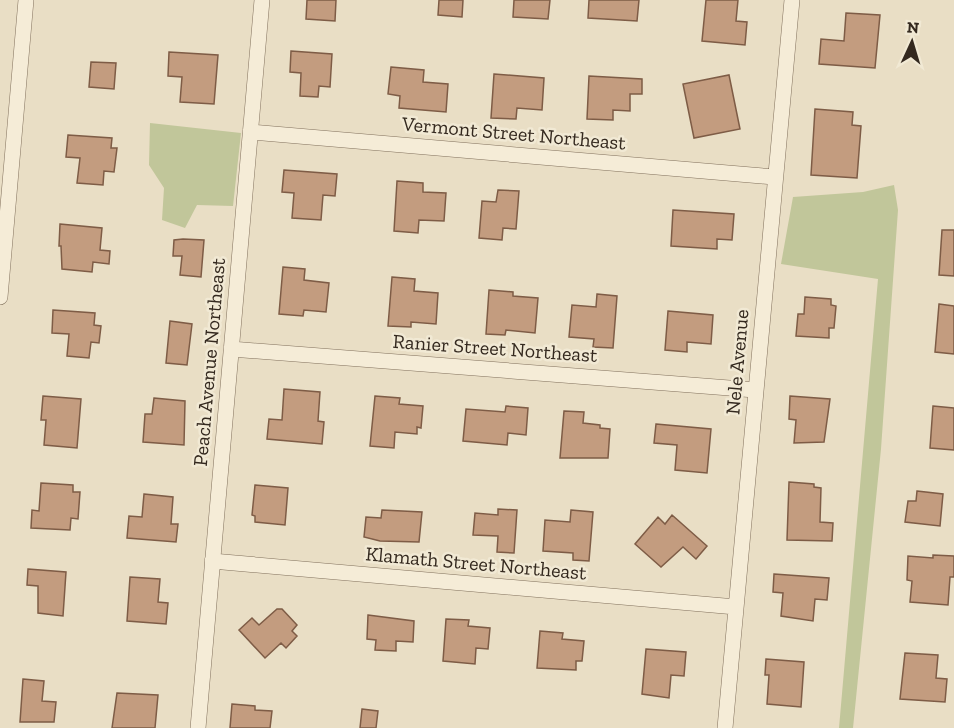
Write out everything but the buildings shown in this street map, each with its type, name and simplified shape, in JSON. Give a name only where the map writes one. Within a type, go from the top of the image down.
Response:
[{"type":"street","points":[[0,297],[26,0]]},
{"type":"street","name":"Peach Avenue Northeast","points":[[198,728],[262,0]]},
{"type":"street","name":"Nele Avenue","points":[[725,728],[792,0]]},
{"type":"street","name":"Vermont Street Northeast","points":[[250,132],[774,177]]},
{"type":"street","name":"Ranier Street Northeast","points":[[231,349],[755,390]]},
{"type":"street","name":"Klamath Street Northeast","points":[[212,561],[736,608]]},
{"type":"green space","points":[[150,123],[241,133],[233,206],[197,205],[185,228],[162,220],[164,188],[149,165]]},
{"type":"green space","points":[[894,185],[898,210],[881,449],[853,728],[839,728],[878,279],[781,264],[793,197],[863,192]]}]
